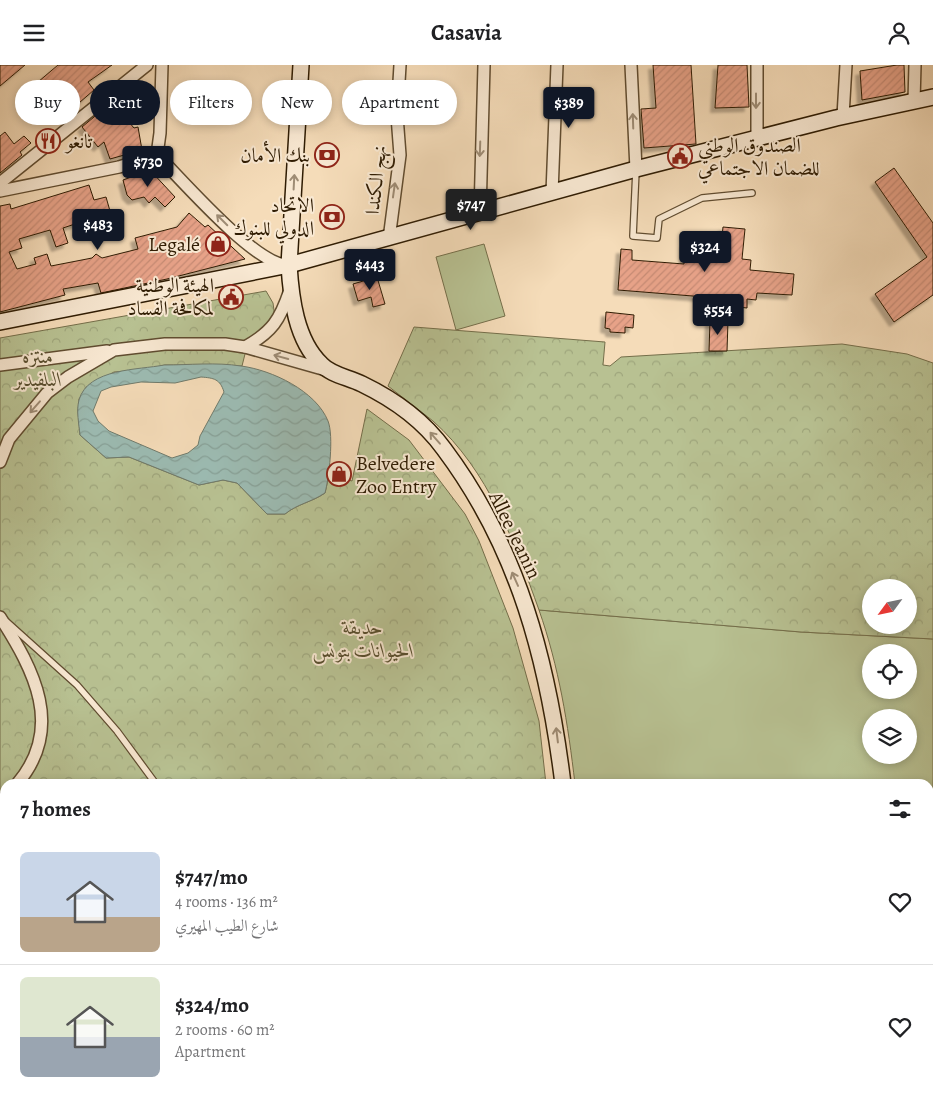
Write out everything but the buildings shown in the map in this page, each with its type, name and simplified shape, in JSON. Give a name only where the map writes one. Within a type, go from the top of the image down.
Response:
[{"type":"main road","points":[[301,65],[290,289],[302,336],[316,359],[328,370]]},
{"type":"main road","points":[[0,322],[290,265],[636,169],[843,116],[933,97]]},
{"type":"main road","name":"Allee Jeanin","points":[[328,370],[382,394],[425,427],[444,449],[482,508],[518,584],[537,639],[555,719],[562,779]]},
{"type":"street","points":[[0,183],[147,65]]},
{"type":"street","points":[[157,155],[160,133],[162,65]]},
{"type":"street","name":"نهج الكندا","points":[[389,239],[400,155],[397,116],[400,65]]},
{"type":"street","points":[[480,213],[484,65]]},
{"type":"street","points":[[552,193],[557,65]]},
{"type":"street","points":[[631,65],[636,169]]},
{"type":"street","points":[[757,138],[758,65]]},
{"type":"street","points":[[843,116],[846,65]]},
{"type":"street","points":[[914,101],[916,65]]},
{"type":"street","points":[[0,191],[119,167],[157,155]]},
{"type":"street","points":[[157,155],[245,243],[262,256],[281,264],[290,265]]},
{"type":"street","points":[[245,347],[265,335],[274,326],[284,308],[290,289]]},
{"type":"street","points":[[0,365],[165,344],[212,343],[245,347],[328,370]]},
{"type":"street","points":[[0,462],[4,441],[47,393],[68,377],[114,350]]},
{"type":"street","points":[[0,616],[18,644],[32,672],[41,711],[41,743],[34,762],[21,779]]},
{"type":"lane","points":[[636,169],[633,236],[657,238],[659,219],[702,197],[752,193]]},
{"type":"lane","points":[[0,616],[77,685],[117,731],[152,779]]},
{"type":"green space","points":[[484,244],[505,316],[456,330],[436,257]]},
{"type":"green space","name":"حديقة الحيوانات بتونس","points":[[266,291],[273,303],[275,318],[248,342],[242,366],[165,365],[142,370],[114,372],[86,387],[79,399],[80,435],[106,458],[129,457],[199,485],[223,480],[237,483],[267,514],[285,514],[325,493],[329,475],[352,481],[367,409],[409,440],[465,514],[479,541],[513,628],[539,721],[545,779],[0,779],[0,338]]},
{"type":"green space","points":[[414,327],[605,342],[603,365],[610,366],[621,357],[842,344],[907,354],[933,363],[933,639],[801,632],[539,610],[520,559],[498,509],[469,462],[452,440],[433,421],[388,386]]},
{"type":"green space","points":[[539,610],[801,632],[933,639],[933,779],[574,779],[562,696]]},
{"type":"water","points":[[212,364],[253,368],[279,377],[303,391],[322,410],[330,428],[330,457],[325,493],[285,514],[267,514],[237,483],[223,480],[199,485],[129,457],[106,458],[80,435],[78,404],[84,390],[93,382],[103,376],[116,372],[164,365]],"holes":[[[201,377],[218,382],[224,392],[200,436],[198,445],[188,453],[172,458],[109,431],[98,421],[93,411],[101,391],[111,387],[141,382],[175,383]]]},
{"type":"place","name":"تانغو","points":[[48,141]]},
{"type":"place","name":"بنك الأمان","points":[[327,155]]},
{"type":"place","name":"الصندوق الوطني للضمان الاجتماعي","points":[[680,156]]},
{"type":"place","name":"الاتحاد الدولي للبنوك","points":[[332,217]]},
{"type":"place","name":"Legalé","points":[[218,244]]},
{"type":"place","name":"الهيئة الوطنية لمكافحة الفساد","points":[[231,297]]},
{"type":"place","name":"Belvedere Zoo Entry","points":[[339,474]]},
{"type":"park label","name":"منتزه البلفيدير","points":[[38,368]]}]
